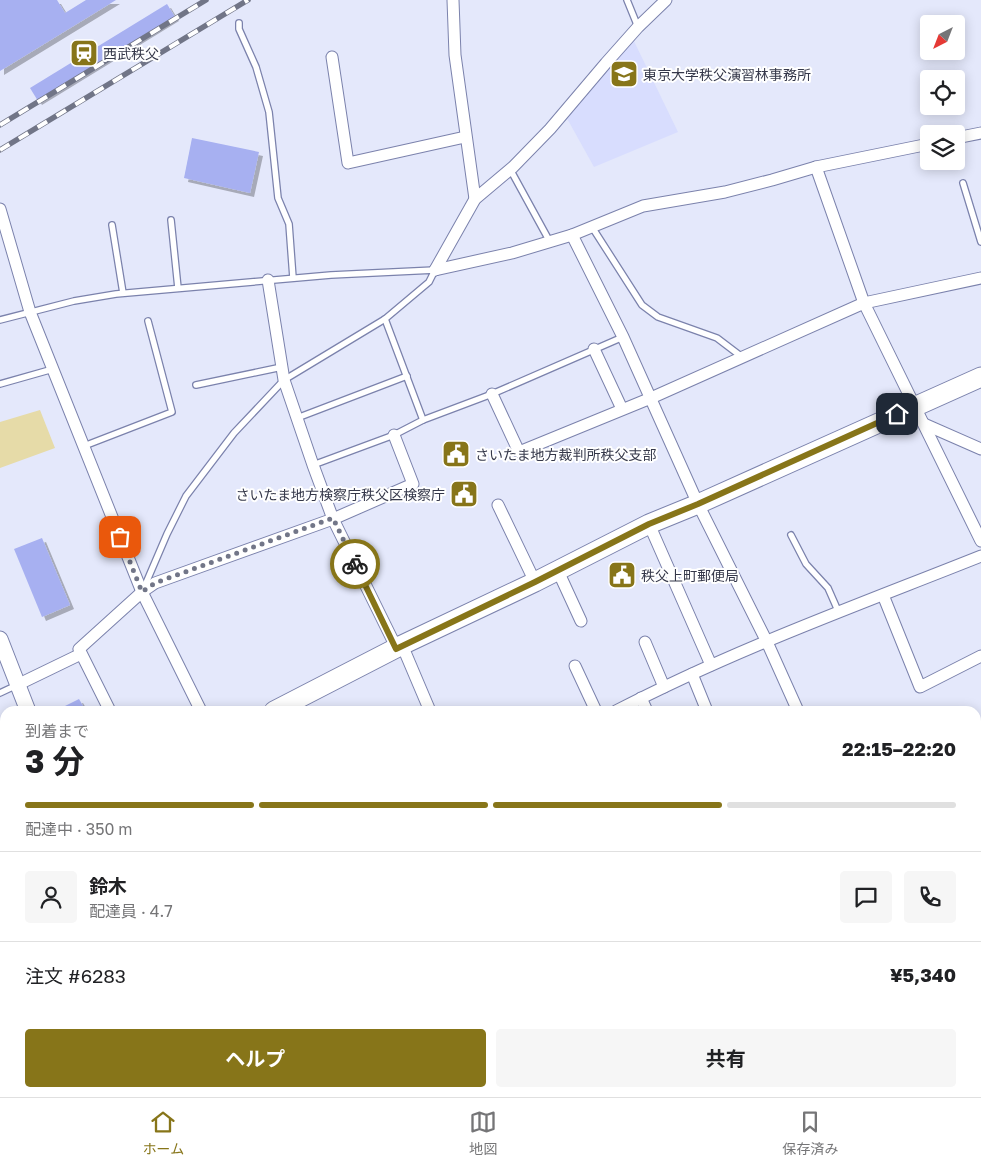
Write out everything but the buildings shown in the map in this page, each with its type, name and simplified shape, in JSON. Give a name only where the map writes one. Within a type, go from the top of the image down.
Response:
[{"type":"main road","points":[[284,706],[649,524],[698,504],[981,377]]},
{"type":"street","points":[[453,0],[455,55],[474,200]]},
{"type":"street","points":[[435,270],[474,200],[510,170],[550,129],[638,27],[666,0]]},
{"type":"street","points":[[332,56],[348,163],[465,137]]},
{"type":"street","points":[[965,136],[981,133]]},
{"type":"street","points":[[435,270],[550,242],[643,206],[725,192],[816,167],[920,146]]},
{"type":"street","points":[[816,167],[864,303],[981,541]]},
{"type":"street","points":[[0,209],[30,312],[142,592],[199,706]]},
{"type":"street","points":[[572,235],[623,337],[698,504],[767,642],[796,706]]},
{"type":"street","points":[[492,394],[519,452],[651,398],[864,303],[981,278]]},
{"type":"street","points":[[268,280],[284,380],[313,465],[333,518],[428,706]]},
{"type":"street","points":[[594,350],[622,409]]},
{"type":"street","points":[[924,424],[981,449]]},
{"type":"street","points":[[107,706],[79,649],[142,592],[155,583],[333,518],[413,484],[394,435]]},
{"type":"street","points":[[498,505],[535,582]]},
{"type":"street","points":[[649,524],[711,666]]},
{"type":"street","points":[[626,706],[692,674],[767,642],[981,556]]},
{"type":"street","points":[[558,571],[581,621]]},
{"type":"street","points":[[884,595],[920,687],[981,656]]},
{"type":"street","points":[[0,639],[26,706]]},
{"type":"street","points":[[645,642],[664,687]]},
{"type":"street","points":[[17,685],[81,654]]},
{"type":"street","points":[[574,666],[594,706]]},
{"type":"street","points":[[692,674],[705,706]]},
{"type":"street","points":[[641,698],[645,706]]},
{"type":"lane","points":[[627,0],[638,27]]},
{"type":"lane","points":[[239,23],[239,29],[256,67],[269,112],[278,198],[289,224],[293,278]]},
{"type":"lane","points":[[510,170],[550,242]]},
{"type":"lane","points":[[963,183],[981,242]]},
{"type":"lane","points":[[171,220],[178,288]]},
{"type":"lane","points":[[112,225],[123,293]]},
{"type":"lane","points":[[592,227],[642,305],[658,317],[717,338],[742,357]]},
{"type":"lane","points":[[0,320],[74,301],[123,293],[331,275],[435,270],[429,282],[384,319],[284,380],[229,439],[186,496],[166,534],[142,592]]},
{"type":"lane","points":[[384,319],[423,420]]},
{"type":"lane","points":[[84,446],[172,412],[148,321]]},
{"type":"lane","points":[[313,465],[394,435],[423,420],[492,394],[623,337]]},
{"type":"lane","points":[[196,384],[282,367]]},
{"type":"lane","points":[[0,384],[53,369]]},
{"type":"lane","points":[[297,418],[407,376]]},
{"type":"lane","points":[[791,535],[806,564],[828,588],[839,612]]},
{"type":"lane","points":[[0,693],[17,685]]},
{"type":"shaded area","name":"東京大学秩父演習林事務所","points":[[631,35],[678,132],[594,167],[564,113]]},
{"type":"shaded area","points":[[40,410],[55,448],[0,468],[0,422]]},
{"type":"railway","points":[[0,125],[206,0]]},
{"type":"railway","points":[[0,150],[248,0]]},
{"type":"way so far","points":[[120,537],[142,592],[155,583],[239,554],[333,518],[355,564]]},
{"type":"place","name":"西武秩父","points":[[84,53]]},
{"type":"place","name":"東京大学秩父演習林事務所","points":[[624,74]]},
{"type":"place","name":"さいたま地方裁判所秩父支部","points":[[456,454]]},
{"type":"place","name":"さいたま地方検察庁秩父区検察庁","points":[[464,494]]},
{"type":"place","name":"秩父上町郵便局","points":[[622,575]]},
{"type":"route","points":[[355,564],[396,649],[535,582],[649,524],[698,504],[897,414]]}]
